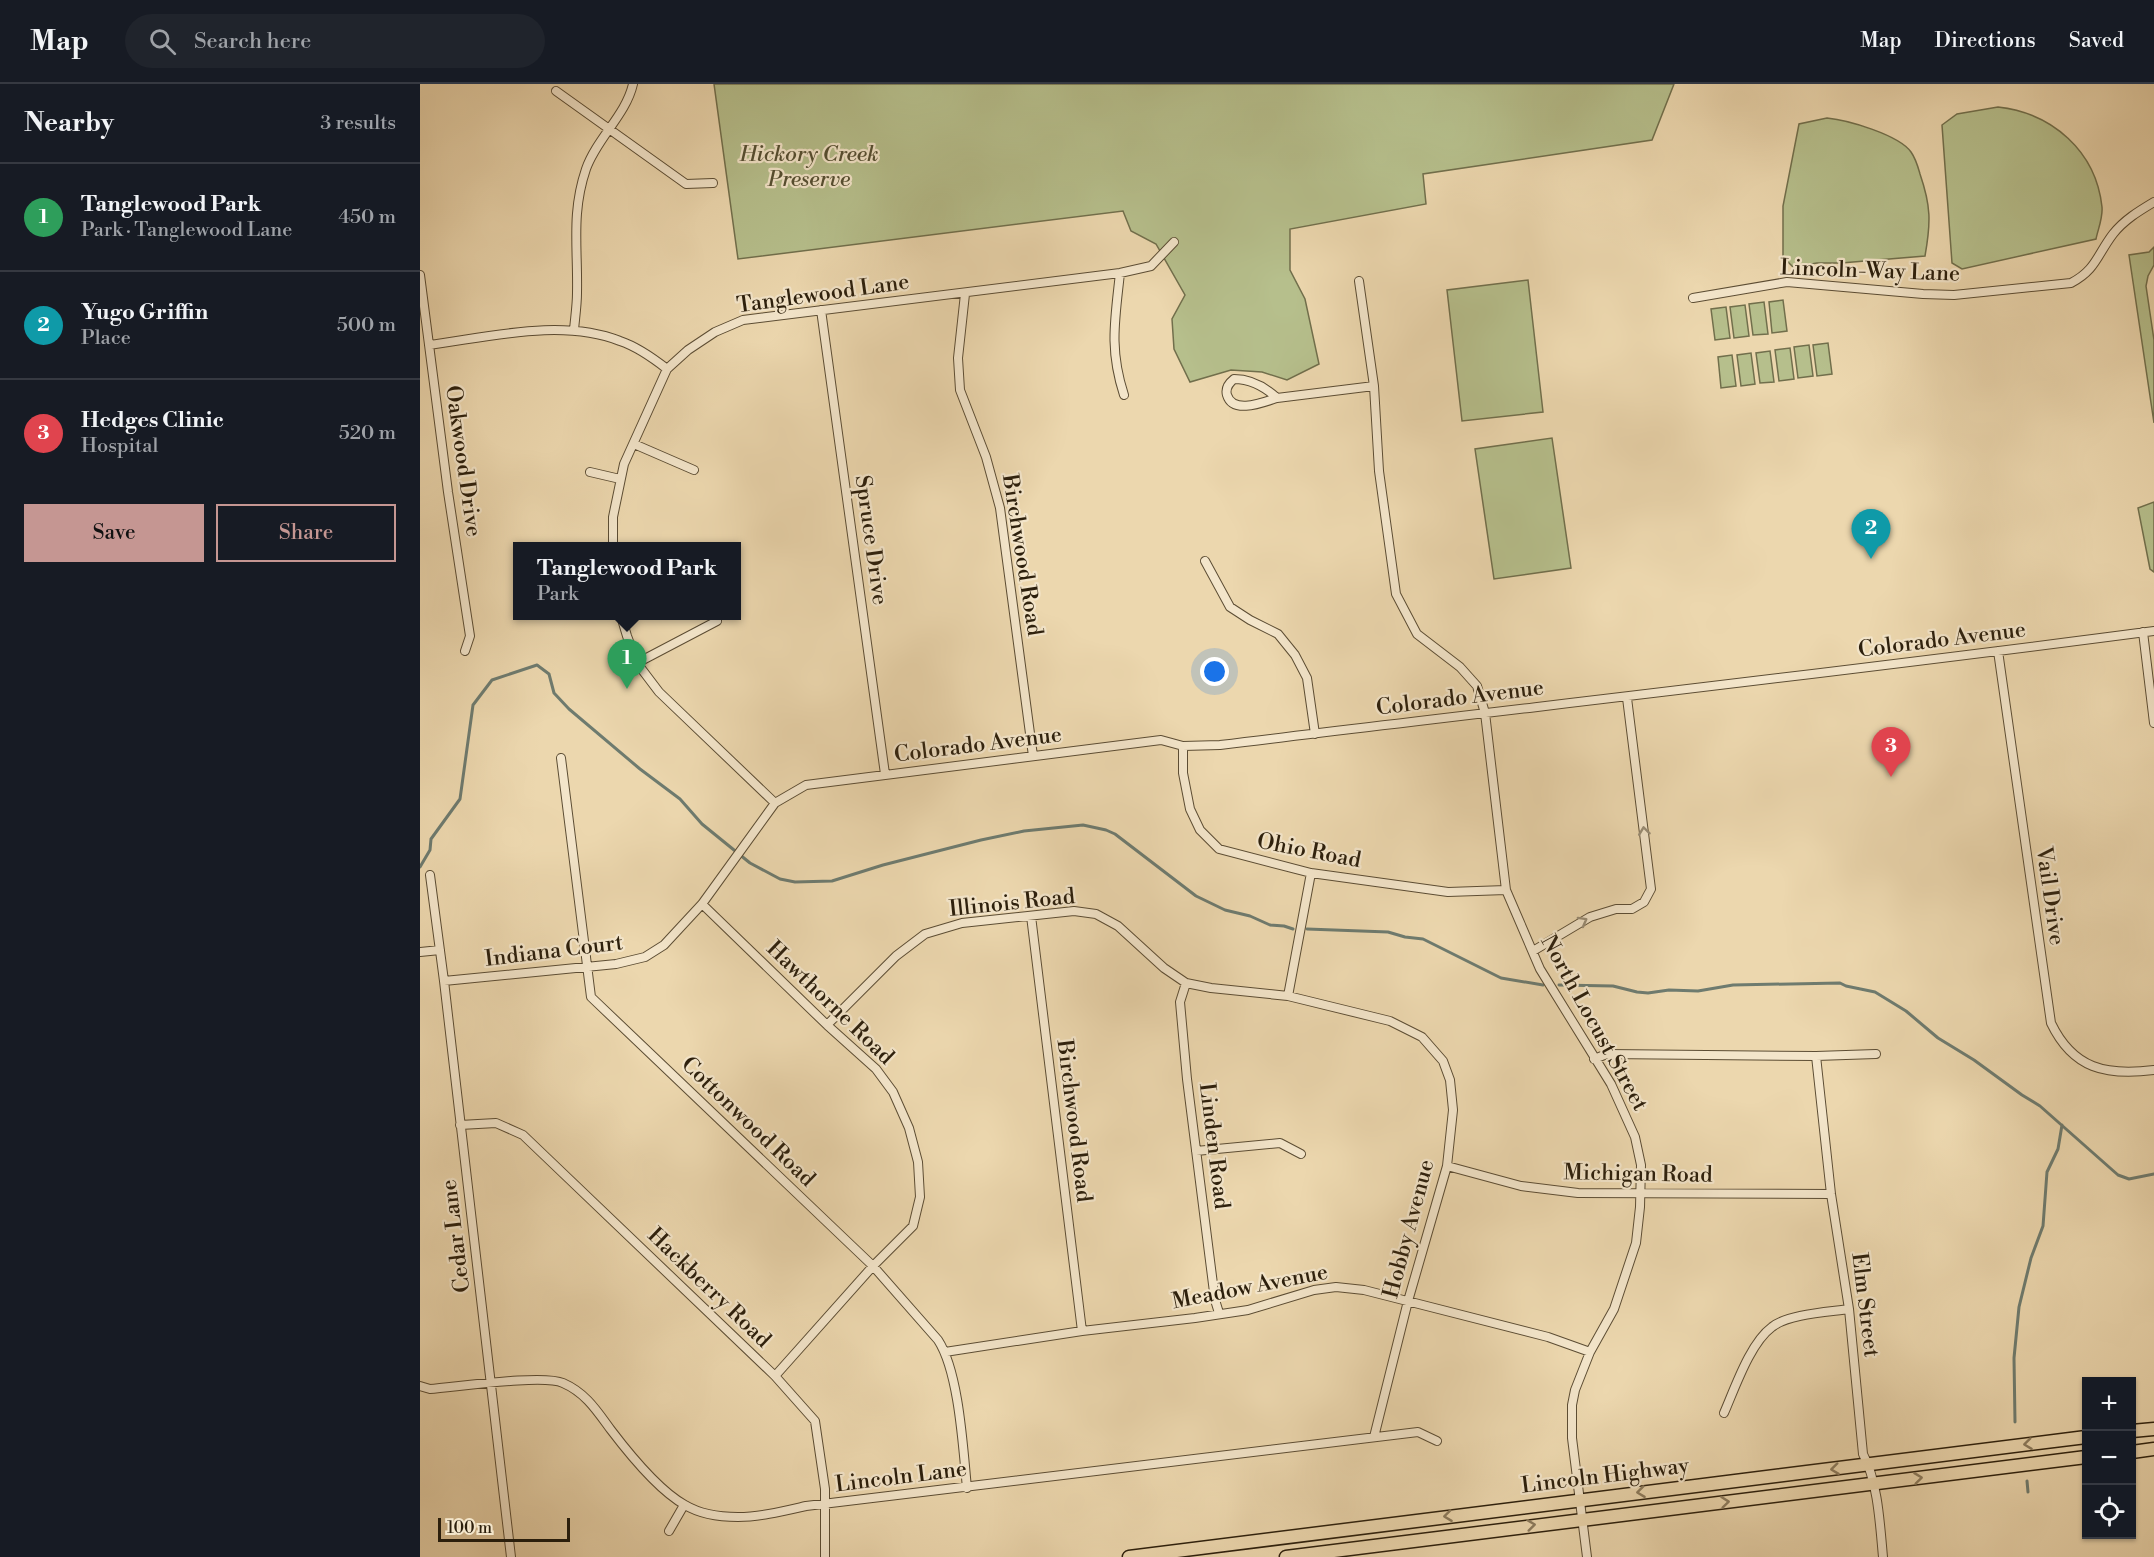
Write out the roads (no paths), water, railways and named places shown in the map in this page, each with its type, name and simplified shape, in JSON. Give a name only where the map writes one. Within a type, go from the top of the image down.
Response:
[{"type":"main road","points":[[2136,1431],[2154,1429]]},
{"type":"main road","name":"Lincoln Highway","points":[[1129,1557],[2082,1438]]},
{"type":"main road","points":[[2136,1451],[2154,1449]]},
{"type":"main road","name":"Lincoln Highway","points":[[1286,1557],[2082,1458]]},
{"type":"street","points":[[574,330],[577,293],[575,225],[581,186],[587,166],[630,97],[633,84]]},
{"type":"street","points":[[556,91],[686,183],[713,183]]},
{"type":"street","name":"Lincoln-Way Lane","points":[[1694,298],[1787,282],[1954,295],[2071,283],[2085,276],[2113,234],[2134,214],[2154,202]]},
{"type":"street","name":"Tanglewood Lane","points":[[613,542],[613,517],[624,464],[667,369],[688,350],[715,332],[743,320],[1120,273],[1151,266],[1174,242]]},
{"type":"street","points":[[1120,273],[1113,339],[1116,370],[1124,395]]},
{"type":"street","name":"Oakwood Drive","points":[[420,275],[448,492],[470,636],[465,651]]},
{"type":"street","name":"North Locust Street","points":[[1359,281],[1374,386],[1379,471],[1396,594],[1417,634],[1460,667],[1477,686],[1485,712],[1506,890],[1540,969],[1611,1084],[1635,1137],[1641,1165],[1638,1233],[1632,1259],[1614,1309],[1590,1352],[1575,1390],[1571,1420],[1587,1557]]},
{"type":"street","name":"Birchwood Road","points":[[965,294],[958,358],[960,390],[986,457],[1000,508],[1033,756]]},
{"type":"street","name":"Spruce Drive","points":[[821,310],[885,774]]},
{"type":"street","points":[[429,345],[539,331],[574,330],[621,341],[646,354],[667,369]]},
{"type":"street","points":[[1277,398],[1266,388],[1243,379],[1234,379],[1227,388],[1230,400],[1236,405],[1249,405],[1277,398],[1374,386]]},
{"type":"street","points":[[634,444],[694,470]]},
{"type":"street","points":[[590,472],[620,479]]},
{"type":"street","points":[[1204,561],[1230,607],[1278,634],[1295,655],[1307,678],[1315,734]]},
{"type":"street","points":[[622,620],[637,663],[659,692],[775,803]]},
{"type":"street","points":[[637,663],[717,621]]},
{"type":"street","name":"Colorado Avenue","points":[[775,803],[806,785],[885,774],[1161,740],[1183,746],[1220,745],[1485,712],[1627,698],[2154,631]]},
{"type":"street","points":[[2143,632],[2154,723]]},
{"type":"street","name":"Vail Drive","points":[[1998,651],[2051,1023],[2065,1045],[2087,1065],[2114,1072],[2154,1070]]},
{"type":"street","points":[[1533,951],[1590,917],[1616,909],[1632,909],[1644,902],[1651,889],[1627,698]]},
{"type":"street","name":"Ohio Road","points":[[1183,746],[1183,773],[1190,809],[1200,830],[1219,849],[1311,873],[1448,892],[1506,890]]},
{"type":"street","name":"Cottonwood Road","points":[[561,758],[591,997],[873,1266],[938,1340],[945,1352],[959,1416],[967,1488]]},
{"type":"street","name":"Indiana Court","points":[[444,981],[616,964],[645,957],[664,945],[702,904],[775,803]]},
{"type":"street","points":[[1288,996],[1311,873]]},
{"type":"street","name":"Cedar Lane","points":[[430,875],[511,1557]]},
{"type":"street","name":"Hawthorne Road","points":[[702,904],[876,1069],[893,1092],[909,1128],[918,1162],[920,1197],[913,1226],[873,1266],[775,1376]]},
{"type":"street","name":"Illinois Road","points":[[827,1025],[896,956],[925,934],[962,923],[1074,911],[1096,914],[1118,926],[1164,968],[1186,983],[1288,996],[1390,1021],[1422,1037]]},
{"type":"street","name":"Birchwood Road","points":[[1031,916],[1082,1331]]},
{"type":"street","points":[[420,952],[440,950]]},
{"type":"street","name":"Linden Road","points":[[1186,983],[1180,1002],[1196,1151],[1215,1300],[1219,1313]]},
{"type":"street","name":"Hobby Avenue","points":[[1374,1437],[1408,1301],[1447,1166],[1453,1110],[1450,1080],[1443,1061],[1422,1037]]},
{"type":"street","points":[[1594,1059],[1607,1054],[1816,1056],[1876,1054]]},
{"type":"street","name":"Elm Street","points":[[1816,1056],[1831,1194],[1850,1309],[1863,1454],[1869,1465],[1873,1484],[1883,1557]]},
{"type":"street","name":"Hackberry Road","points":[[460,1125],[496,1123],[523,1135],[775,1376],[815,1421],[825,1504],[825,1557]]},
{"type":"street","points":[[1196,1151],[1280,1143],[1301,1154]]},
{"type":"street","name":"Michigan Road","points":[[1447,1166],[1539,1189],[1586,1194],[1831,1194]]},
{"type":"street","name":"Meadow Avenue","points":[[945,1352],[1082,1331],[1248,1310],[1314,1290],[1336,1287],[1364,1290],[1408,1301],[1548,1337],[1590,1352]]},
{"type":"street","points":[[1724,1413],[1752,1350],[1772,1326],[1801,1315],[1850,1309]]},
{"type":"street","name":"Lincoln Lane","points":[[420,1386],[430,1389],[492,1383],[561,1382],[585,1395],[635,1460],[684,1505],[705,1514],[740,1518],[825,1504],[1418,1432],[1437,1441]]},
{"type":"street","points":[[669,1531],[684,1505]]},
{"type":"waterway","points":[[420,867],[430,850],[431,839],[460,799],[473,705],[492,680],[537,665],[549,674],[554,693],[569,709],[640,769],[680,799],[702,824],[750,863],[780,879],[795,882],[832,881],[883,865],[981,840],[1024,831],[1083,825],[1115,834],[1196,896],[1225,910],[1250,916],[1270,925],[1293,929]]},
{"type":"waterway","points":[[1307,929],[1388,932],[1423,939],[1501,978],[1543,985]]},
{"type":"waterway","points":[[1559,985],[1613,986],[1648,993],[1669,990],[1698,991],[1733,985],[1840,983],[1875,992],[1906,1011],[1938,1038],[2040,1106],[2118,1175],[2129,1179],[2154,1174]]},
{"type":"waterway","points":[[2015,1422],[2014,1358],[2019,1307],[2031,1258],[2043,1226],[2047,1172],[2058,1149],[2062,1125]]},
{"type":"waterway","points":[[2027,1481],[2028,1492]]},
{"type":"place","name":"Yugo Griffin","points":[[1871,559]]},
{"type":"place","name":"Tanglewood Park","points":[[627,689]]},
{"type":"place","name":"Hedges Clinic","points":[[1891,777]]},
{"type":"park label","name":"Hickory Creek Preserve","points":[[809,166]]}]
